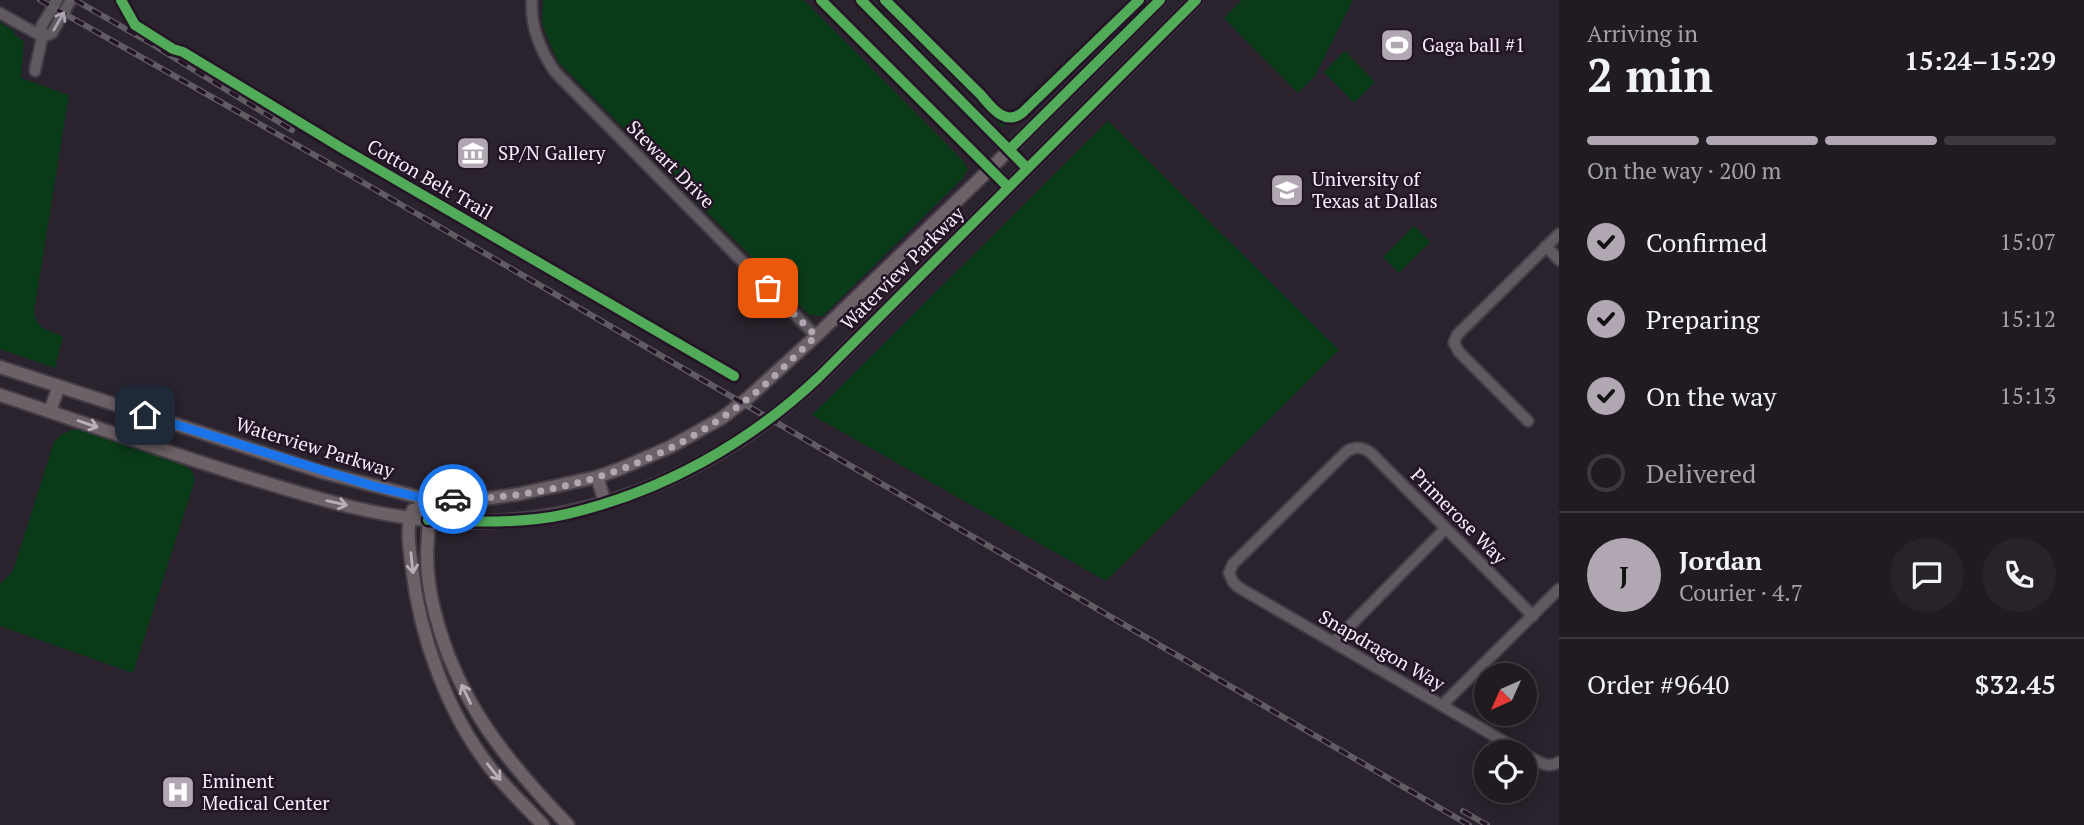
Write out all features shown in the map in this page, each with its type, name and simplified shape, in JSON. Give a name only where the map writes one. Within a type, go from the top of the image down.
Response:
[{"type":"main road","name":"Waterview Parkway","points":[[0,367],[322,472],[418,497],[483,499],[597,477],[658,453],[722,418],[749,397],[990,169],[1160,0]]},
{"type":"main road","name":"Waterview Parkway","points":[[0,395],[310,497],[410,517],[428,520],[494,521],[541,518],[605,502],[692,468],[778,414],[819,377],[1196,0]]},
{"type":"main road","points":[[1081,79],[1099,97]]},
{"type":"main road","points":[[50,411],[59,386]]},
{"type":"main road","points":[[597,477],[605,502]]},
{"type":"main road","points":[[418,497],[410,517],[410,550],[418,606],[439,674],[480,753],[504,784],[543,825]]},
{"type":"main road","points":[[418,497],[428,520],[428,576],[435,614],[469,700],[487,732],[507,758],[568,825]]},
{"type":"street","points":[[35,71],[43,37],[41,27],[57,0]]},
{"type":"street","points":[[43,37],[52,33],[71,0]]},
{"type":"street","name":"Stewart Drive","points":[[532,0],[532,22],[536,37],[555,72],[816,336]]},
{"type":"street","points":[[821,0],[1008,187]]},
{"type":"street","points":[[861,0],[1027,169]]},
{"type":"street","points":[[0,13],[43,37]]},
{"type":"street","points":[[1528,421],[1459,352],[1454,343],[1457,335],[1559,234]]},
{"type":"street","points":[[1546,246],[1559,260]]},
{"type":"street","name":"Primerose Way","points":[[1229,573],[1233,564],[1347,451],[1357,447],[1371,453],[1533,616]]},
{"type":"street","points":[[1334,642],[1446,528]]},
{"type":"street","name":"Snapdragon Way","points":[[1229,573],[1238,587],[1501,740]]},
{"type":"street","points":[[1442,705],[1559,589]]},
{"type":"street","name":"Snapdragon Way","points":[[1537,761],[1556,764]]},
{"type":"green space","points":[[543,0],[804,0],[968,169],[963,178],[823,316],[809,315],[558,62],[542,24]]},
{"type":"green space","points":[[876,0],[882,0],[979,96],[991,112],[1007,120],[1007,123],[1003,127],[1000,125]]},
{"type":"green space","points":[[1145,0],[1033,108],[1130,10]]},
{"type":"green space","points":[[1242,0],[1353,0],[1315,76],[1298,93],[1224,18]]},
{"type":"green space","points":[[0,22],[24,42],[21,78],[69,95],[34,311],[41,327],[63,337],[55,368],[0,349]]},
{"type":"green space","points":[[1345,51],[1375,82],[1354,103],[1324,72]]},
{"type":"green space","points":[[1108,121],[1339,350],[1106,581],[812,415]]},
{"type":"green space","points":[[1414,226],[1430,242],[1399,273],[1383,257]]},
{"type":"green space","points":[[71,430],[79,430],[186,466],[194,475],[194,483],[133,673],[0,626],[0,584],[13,571],[54,442]]},
{"type":"railway","points":[[40,0],[357,179],[1469,825]]},
{"type":"railway","points":[[75,0],[292,130]]},
{"type":"railway","points":[[1463,811],[1487,825]]},
{"type":"cycle path","name":"Cotton Belt Trail","points":[[121,0],[135,25],[173,49],[183,52],[345,150],[734,376]]},
{"type":"cycle path","points":[[821,0],[1008,187]]},
{"type":"cycle path","points":[[861,0],[1027,168]]},
{"type":"cycle path","points":[[885,0],[994,110],[1010,118],[1022,113],[1139,0]]},
{"type":"cycle path","points":[[1009,150],[1160,0]]},
{"type":"cycle path","points":[[428,520],[515,521],[567,514],[637,493],[734,444],[792,401],[819,377],[1196,0]]},
{"type":"way so far","points":[[453,499],[483,499],[519,494],[597,477],[658,453],[722,418],[775,375],[816,336],[768,288]]},
{"type":"place","name":"Gaga ball #1","points":[[1397,45]]},
{"type":"place","name":"SP/N Gallery","points":[[473,153]]},
{"type":"place","name":"University of Texas at Dallas","points":[[1287,190]]},
{"type":"place","name":"Eminent Medical Center","points":[[178,792]]},
{"type":"route","points":[[145,415],[373,486],[418,497],[453,499]]}]
